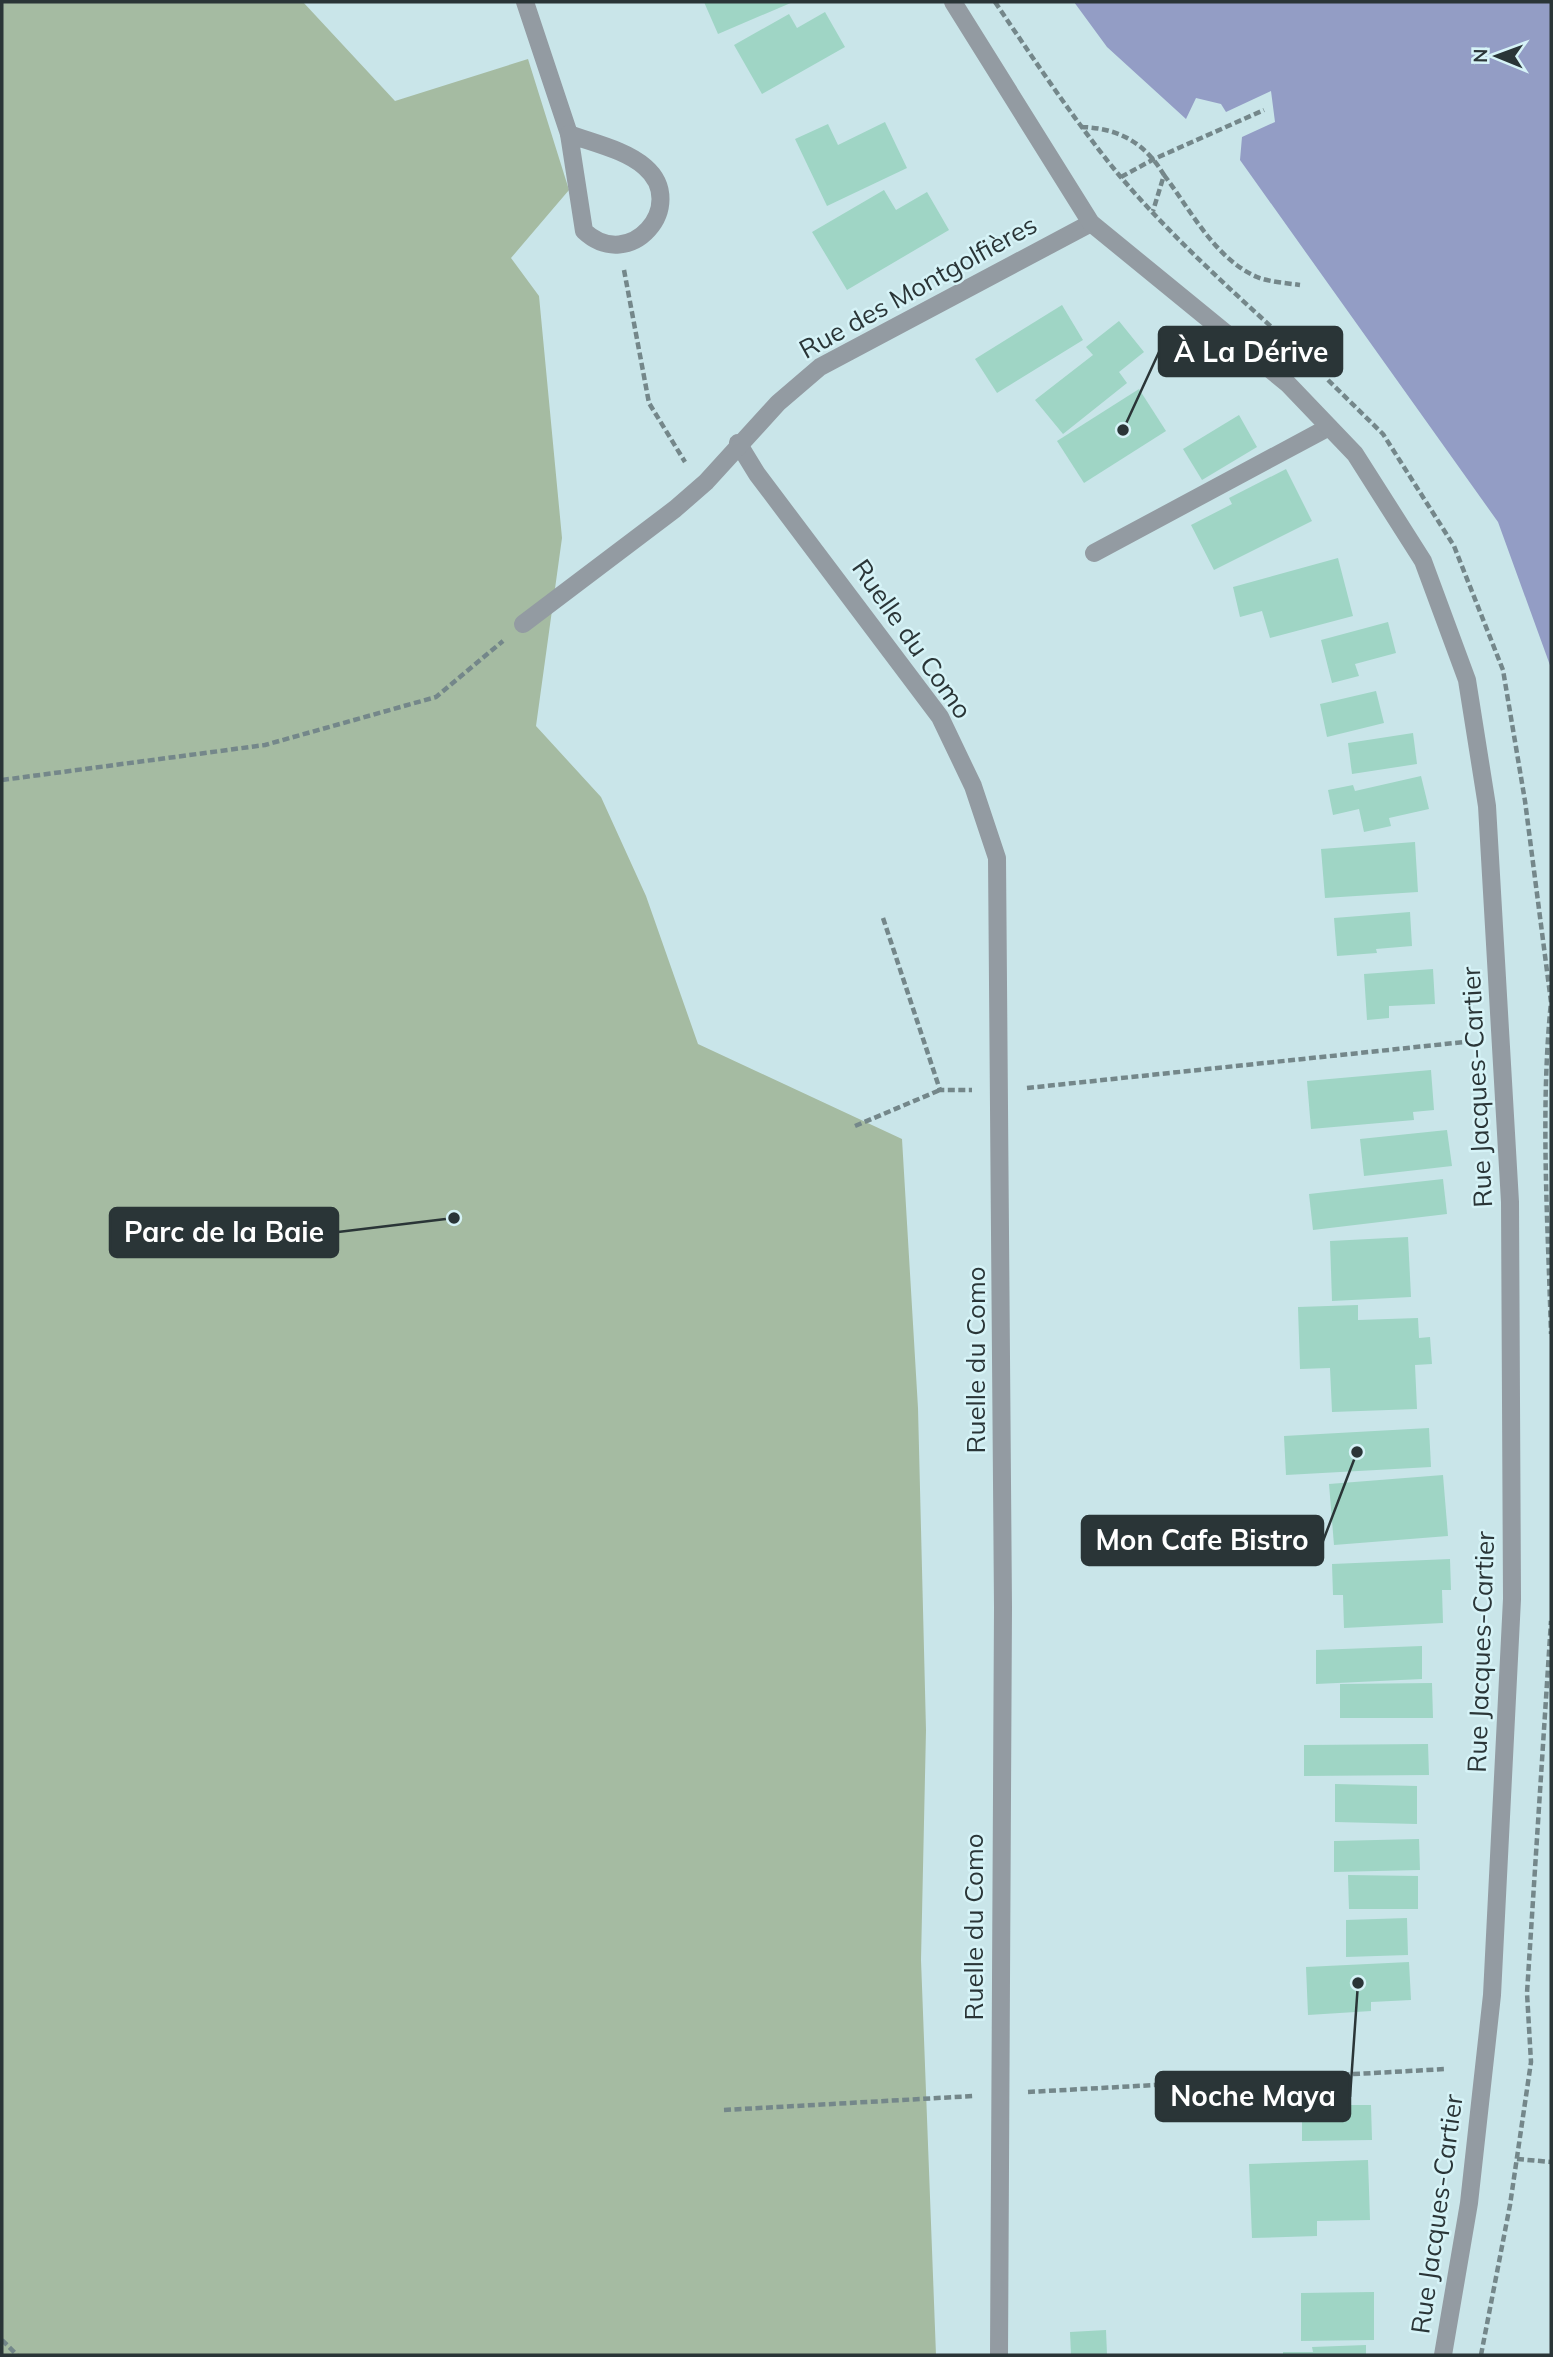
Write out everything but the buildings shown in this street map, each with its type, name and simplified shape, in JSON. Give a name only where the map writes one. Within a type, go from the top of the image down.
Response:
[{"type":"street","points":[[525,2],[569,134],[584,231],[607,244],[622,244],[641,236],[656,220],[659,192],[654,179],[634,160],[569,134]]},
{"type":"street","name":"Rue Jacques-Cartier","points":[[953,2],[1091,223],[1288,384],[1355,454],[1423,561],[1467,680],[1488,806],[1510,1202],[1512,1599],[1492,1995],[1469,2203],[1443,2355]]},
{"type":"street","name":"Rue des Montgolfières","points":[[523,624],[675,509],[706,482],[738,443],[797,384],[820,367],[1091,223]]},
{"type":"street","points":[[1094,553],[1329,427]]},
{"type":"street","name":"Ruelle du Como","points":[[738,443],[757,474],[940,717],[973,786],[997,858],[1001,1091],[1003,1607],[999,2355]]},
{"type":"path","points":[[995,2],[1081,127],[1121,177],[1210,270],[1310,362]]},
{"type":"path","points":[[1121,177],[1166,153],[1264,110]]},
{"type":"path","points":[[1081,127],[1113,130],[1133,139],[1154,159],[1209,236],[1234,262],[1259,278],[1300,285]]},
{"type":"path","points":[[1153,211],[1164,175]]},
{"type":"path","points":[[622,244],[626,287],[649,403],[681,457],[706,482]]},
{"type":"path","points":[[1319,371],[1383,433],[1447,535],[1478,603],[1503,670],[1525,801],[1551,1002],[1551,1334]]},
{"type":"path","points":[[2,780],[265,745],[436,697],[523,624]]},
{"type":"path","points":[[883,918],[940,1090]]},
{"type":"path","points":[[855,1126],[940,1090],[1001,1091],[1464,1042]]},
{"type":"path","points":[[1481,2355],[1517,2159],[1531,2062],[1527,1993],[1549,1732],[1551,1621]]},
{"type":"path","points":[[724,2110],[1112,2085],[1446,2069]]},
{"type":"path","points":[[1517,2159],[1551,2162]]},
{"type":"path","points":[[2,2340],[17,2355]]},
{"type":"green space","points":[[2,2],[303,2],[395,101],[528,59],[569,190],[511,258],[539,296],[562,538],[536,726],[601,797],[646,896],[698,1044],[902,1139],[918,1408],[926,1730],[921,1960],[936,2355],[2,2355]]},
{"type":"water","points":[[1074,2],[1551,2],[1551,668],[1498,522],[1240,160],[1242,137],[1275,122],[1271,91],[1226,112],[1221,104],[1196,98],[1186,119],[1107,47]]},
{"type":"place","name":"À La Dérive","points":[[1123,430]]},
{"type":"place","name":"Parc de la Baie","points":[[454,1218]]},
{"type":"place","name":"Mon Cafe Bistro","points":[[1357,1452]]},
{"type":"place","name":"Noche Maya","points":[[1358,1983]]}]
